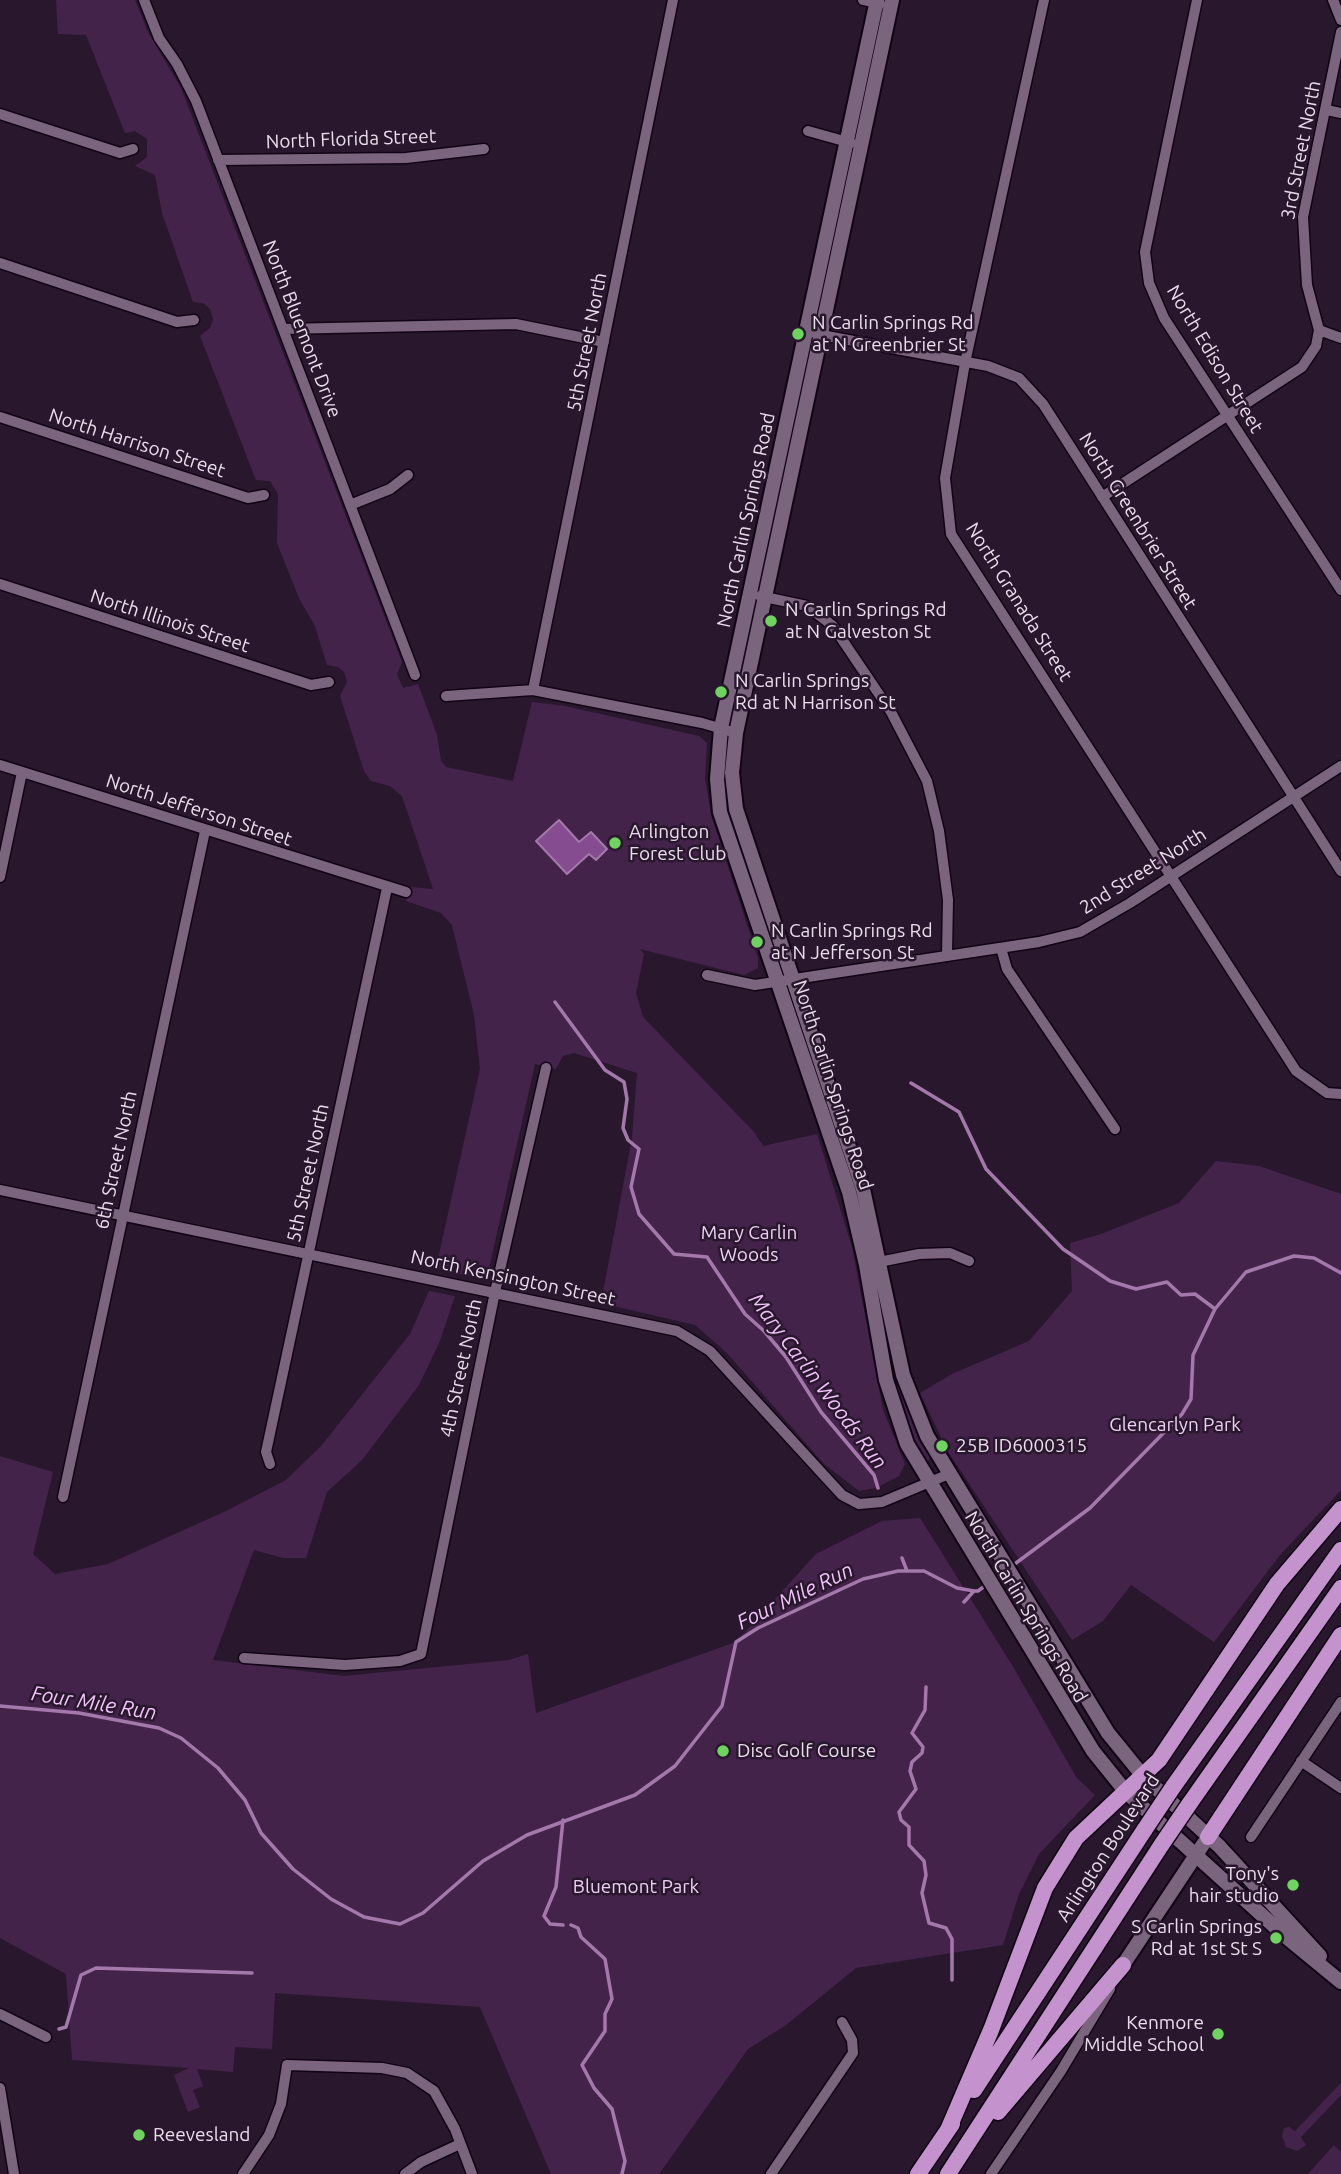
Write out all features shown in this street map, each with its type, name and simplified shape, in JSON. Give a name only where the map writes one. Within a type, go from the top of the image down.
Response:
[{"type":"highway","points":[[948,2130],[991,2030],[1045,1888],[1076,1838],[1159,1760],[1277,1584],[1341,1508]]},
{"type":"highway","name":"Arlington Boulevard","points":[[918,2174],[1172,1787],[1341,1550]]},
{"type":"highway","points":[[947,2174],[1162,1844],[1341,1588]]},
{"type":"highway","points":[[1208,1837],[1341,1635]]},
{"type":"highway","points":[[960,2156],[1123,1965]]},
{"type":"main road","name":"North Carlin Springs Road","points":[[872,1],[854,143],[821,335],[721,728],[717,779],[720,812],[874,1263],[914,1409],[1018,1590],[1108,1733],[1143,1776],[1273,1901],[1340,1979]]},
{"type":"main road","name":"North Carlin Springs Road","points":[[892,3],[806,332],[757,595],[736,733],[732,773],[736,809],[863,1189],[896,1416],[929,1483],[1093,1751],[1126,1792],[1240,1895],[1340,1979]]},
{"type":"main road","points":[[1123,1965],[1208,1837]]},
{"type":"main road","points":[[1240,1895],[1273,1901]]},
{"type":"street","name":"North Bluemont Drive","points":[[144,0],[159,38],[177,64],[196,102],[415,676]]},
{"type":"street","name":"5th Street North","points":[[533,690],[673,0]]},
{"type":"street","name":"North Granada Street","points":[[1044,0],[965,363],[945,478],[951,534],[1296,1071],[1327,1093],[1341,1094]]},
{"type":"street","name":"North Edison Street","points":[[1197,0],[1145,252],[1149,284],[1164,318],[1341,590]]},
{"type":"street","points":[[1333,0],[1341,20]]},
{"type":"street","points":[[872,1],[892,3]]},
{"type":"street","name":"3rd Street North","points":[[1319,330],[1307,285],[1303,217],[1341,32]]},
{"type":"street","points":[[1327,110],[1341,113]]},
{"type":"street","points":[[0,114],[120,153],[133,149]]},
{"type":"street","points":[[808,131],[854,143]]},
{"type":"street","name":"North Florida Street","points":[[218,160],[406,158],[484,149]]},
{"type":"street","points":[[0,264],[177,322],[194,320]]},
{"type":"street","points":[[283,329],[516,324],[604,342]]},
{"type":"street","points":[[1102,497],[1302,367],[1315,346],[1319,330],[1341,338]]},
{"type":"street","name":"North Greenbrier Street","points":[[806,332],[988,366],[1019,378],[1043,404],[1341,871]]},
{"type":"street","name":"North Harrison Street","points":[[0,417],[248,498],[264,495]]},
{"type":"street","points":[[350,505],[390,489],[408,475]]},
{"type":"street","name":"North Illinois Street","points":[[0,584],[311,685],[329,682]]},
{"type":"street","points":[[757,595],[807,606],[833,626],[891,712],[927,782],[939,831],[948,900],[947,953]]},
{"type":"street","points":[[446,696],[533,690],[736,733]]},
{"type":"street","name":"North Jefferson Street","points":[[0,765],[406,892]]},
{"type":"street","name":"2nd Street North","points":[[777,979],[947,953],[1001,948],[1080,932],[1341,766]]},
{"type":"street","points":[[0,877],[22,772]]},
{"type":"street","name":"6th Street North","points":[[63,1497],[205,831]]},
{"type":"street","name":"5th Street North","points":[[270,1464],[266,1452],[387,888]]},
{"type":"street","points":[[1001,948],[1007,969],[1115,1129]]},
{"type":"street","points":[[707,975],[755,985],[777,979]]},
{"type":"street","name":"4th Street North","points":[[244,1658],[345,1665],[400,1661],[421,1654],[495,1292],[545,1068]]},
{"type":"street","name":"North Kensington Street","points":[[0,1190],[677,1331],[710,1351],[833,1487],[859,1504],[882,1502],[949,1474]]},
{"type":"street","points":[[874,1263],[919,1254],[950,1253],[969,1261]]},
{"type":"street","points":[[1251,1837],[1341,1702]]},
{"type":"street","points":[[1301,1762],[1341,1788]]},
{"type":"street","points":[[994,2173],[1061,2071],[1123,1965]]},
{"type":"street","points":[[0,2016],[46,2037]]},
{"type":"street","points":[[771,2174],[853,2053],[852,2040],[842,2022]]},
{"type":"street","points":[[243,2174],[269,2135],[281,2104],[287,2065],[382,2068],[407,2073],[433,2091],[472,2174]]},
{"type":"street","points":[[0,2088],[14,2174]]},
{"type":"street","points":[[405,2174],[421,2162],[460,2144]]},
{"type":"green space","name":"Mary Carlin Woods","points":[[56,0],[135,0],[148,32],[181,88],[402,662],[397,674],[403,688],[418,684],[437,735],[441,761],[446,767],[513,781],[532,702],[565,706],[699,736],[707,743],[705,778],[711,815],[758,958],[758,968],[744,975],[640,949],[644,954],[636,993],[643,1017],[754,1132],[763,1146],[817,1134],[852,1247],[883,1410],[905,1464],[899,1476],[876,1488],[859,1491],[823,1463],[727,1353],[695,1325],[601,1303],[632,1138],[637,1073],[574,1053],[563,1056],[556,1069],[535,1064],[488,1273],[477,1278],[436,1268],[480,1069],[474,1015],[452,925],[441,913],[406,901],[411,887],[433,889],[402,796],[390,786],[371,781],[364,771],[340,696],[347,682],[344,672],[338,667],[327,665],[315,626],[299,598],[277,543],[278,494],[270,481],[256,480],[200,336],[210,328],[213,319],[210,309],[203,303],[193,302],[162,213],[155,175],[135,166],[147,157],[147,139],[135,131],[125,133],[86,35],[58,34]]},
{"type":"green space","name":"Glencarlyn Park","points":[[1216,1161],[1259,1166],[1341,1194],[1341,1490],[1280,1555],[1214,1642],[1131,1585],[1103,1621],[1072,1640],[947,1450],[920,1393],[952,1374],[1029,1341],[1072,1291],[1070,1243],[1101,1234],[1179,1203]]},
{"type":"green space","name":"Bluemont Park","points":[[429,1291],[455,1296],[440,1341],[419,1385],[362,1460],[327,1492],[306,1558],[283,1558],[254,1550],[213,1660],[344,1676],[509,1660],[528,1654],[536,1713],[736,1642],[816,1554],[882,1521],[920,1518],[1015,1670],[1076,1777],[1095,1795],[1039,1854],[1019,1894],[1003,1945],[856,1968],[786,2025],[748,2049],[659,2174],[551,2174],[480,2007],[275,1993],[272,2049],[235,2047],[233,2072],[197,2069],[203,2086],[193,2090],[200,2107],[188,2112],[174,2075],[189,2068],[72,2060],[66,1974],[0,1938],[0,1456],[53,1472],[33,1554],[55,1574],[108,1564],[224,1512],[286,1480],[322,1445],[410,1334]]},
{"type":"green space","points":[[886,1341],[913,1421],[930,1456],[928,1462],[923,1461],[909,1432],[897,1396]]},
{"type":"green space","points":[[1341,2083],[1341,2095],[1301,2137],[1306,2145],[1297,2151],[1286,2147],[1282,2136],[1284,2128],[1289,2127],[1295,2131]]},
{"type":"green space","points":[[1334,2145],[1341,2152],[1341,2174],[1308,2174]]},
{"type":"shaded area","points":[[559,820],[579,842],[591,832],[607,849],[596,860],[589,854],[567,874],[536,841]]},
{"type":"waterway","name":"Mary Carlin Woods Run","points":[[555,1002],[605,1070],[624,1082],[627,1099],[623,1128],[628,1140],[639,1149],[631,1187],[639,1214],[674,1254],[707,1257],[745,1314],[786,1357],[821,1412],[874,1475],[878,1488]]},
{"type":"waterway","points":[[911,1083],[959,1112],[986,1169],[1063,1249],[1110,1281],[1136,1289],[1167,1282],[1181,1295],[1195,1294],[1215,1309]]},
{"type":"waterway","name":"Four Mile Run","points":[[1012,1566],[1090,1508],[1182,1414],[1191,1399],[1193,1355],[1215,1309],[1246,1272],[1294,1256],[1314,1258],[1341,1273]]},
{"type":"waterway","name":"Mary Carlin Woods Run","points":[[902,1558],[907,1571]]},
{"type":"waterway","name":"Four Mile Run","points":[[0,1706],[79,1713],[159,1728],[181,1738],[218,1768],[245,1800],[261,1833],[293,1869],[331,1899],[364,1917],[400,1924],[423,1913],[483,1861],[527,1835],[635,1795],[675,1766],[722,1706],[736,1642],[758,1628],[863,1579],[898,1571],[924,1571],[957,1588],[974,1591],[989,1583]]},
{"type":"waterway","points":[[964,1602],[974,1591]]},
{"type":"waterway","points":[[926,1687],[925,1710],[912,1733],[923,1747],[922,1753],[912,1762],[910,1771],[916,1789],[899,1812],[901,1820],[909,1827],[909,1845],[924,1861],[926,1875],[922,1893],[929,1923],[946,1928],[952,1939],[952,1980]]},
{"type":"waterway","points":[[563,1820],[556,1887],[544,1916],[550,1924],[563,1925]]},
{"type":"waterway","points":[[571,1925],[578,1928],[581,1937],[605,1959],[612,1999],[605,2014],[605,2031],[582,2065],[594,2088],[612,2109],[625,2161],[622,2174]]},
{"type":"waterway","points":[[59,2029],[66,2027],[81,1975],[96,1968],[252,1973]]},
{"type":"place","name":"N Carlin Springs Rd at N Greenbrier St","points":[[798,334]]},
{"type":"place","name":"N Carlin Springs Rd at N Galveston St","points":[[771,621]]},
{"type":"place","name":"N Carlin Springs Rd at N Harrison St","points":[[721,692]]},
{"type":"place","name":"Arlington Forest Club","points":[[615,843]]},
{"type":"place","name":"N Carlin Springs Rd at N Jefferson St","points":[[757,942]]},
{"type":"place","name":"25B ID6000315","points":[[942,1446]]},
{"type":"place","name":"Disc Golf Course","points":[[723,1751]]},
{"type":"place","name":"Tony's hair studio","points":[[1293,1885]]},
{"type":"place","name":"S Carlin Springs Rd at 1st St S","points":[[1276,1938]]},
{"type":"place","name":"Kenmore Middle School","points":[[1218,2034]]},
{"type":"place","name":"Reevesland","points":[[139,2135]]}]
